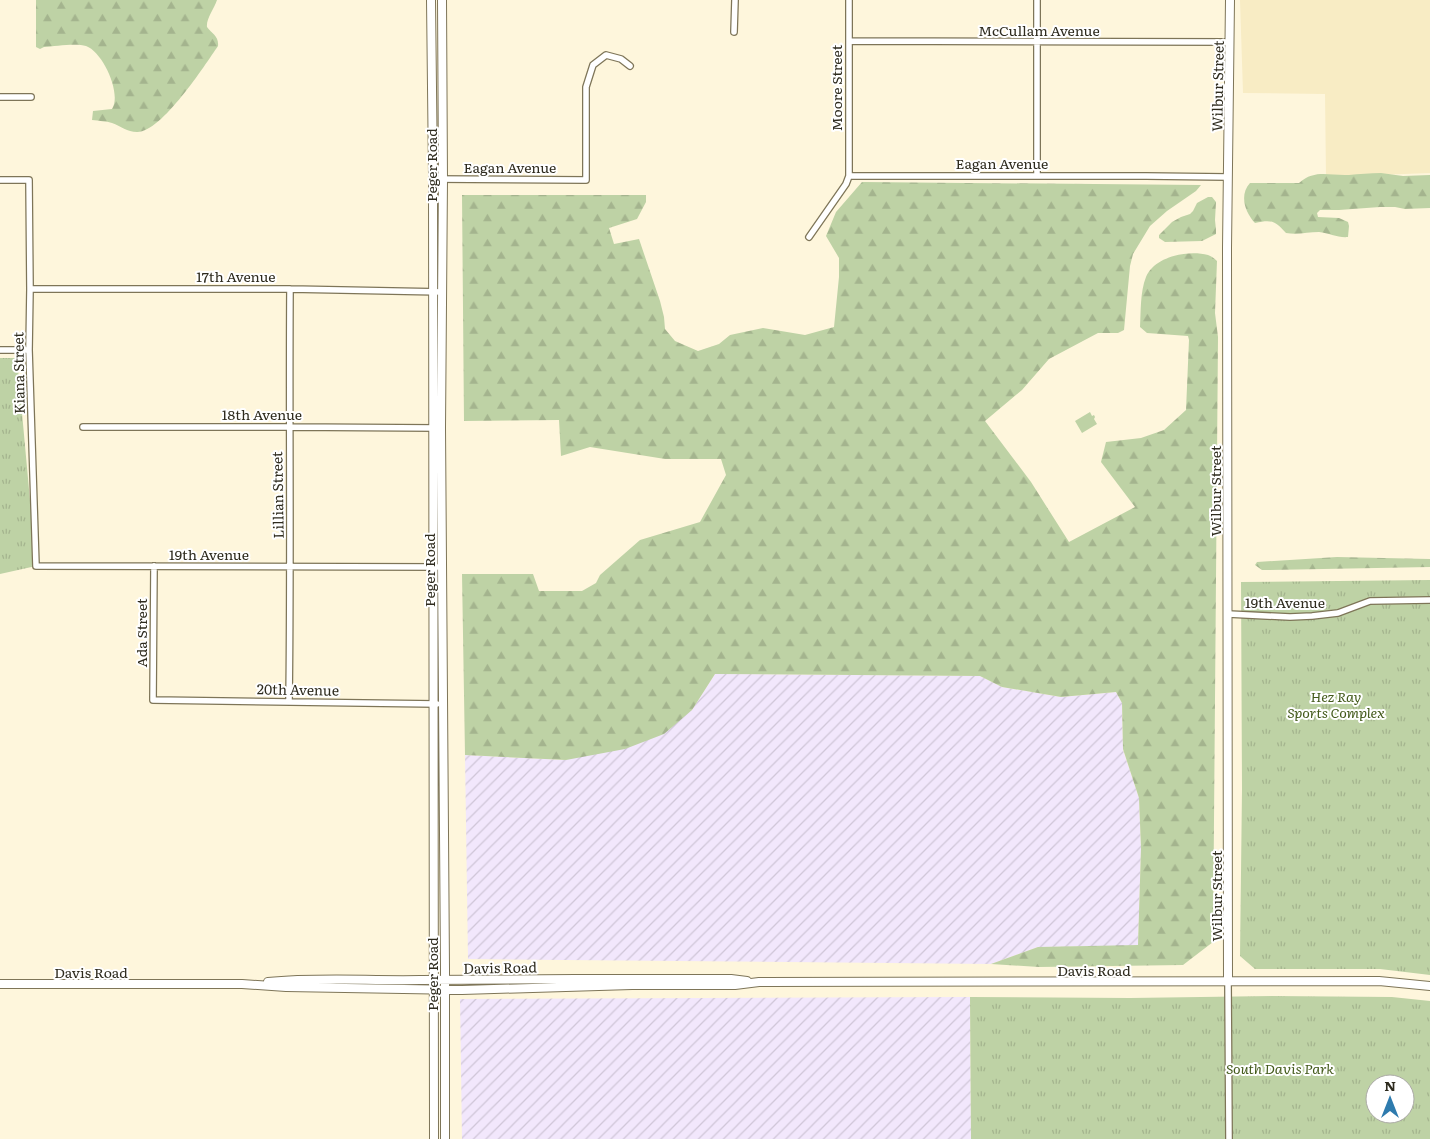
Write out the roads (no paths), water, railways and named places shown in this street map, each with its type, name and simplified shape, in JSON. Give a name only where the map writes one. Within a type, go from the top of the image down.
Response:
[{"type":"street","name":"Peger Road","points":[[431,0],[433,292],[437,428],[438,567],[443,704],[445,1139]]},
{"type":"street","name":"Peger Road","points":[[437,428],[443,292],[442,0]]},
{"type":"street","points":[[734,32],[735,0]]},
{"type":"street","name":"Moore Street","points":[[849,0],[849,176]]},
{"type":"street","points":[[1037,0],[1037,175]]},
{"type":"street","name":"Wilbur Street","points":[[1228,982],[1228,177],[1230,0]]},
{"type":"street","name":"McCullam Avenue","points":[[849,41],[1230,42]]},
{"type":"street","name":"Eagan Avenue","points":[[433,179],[586,180],[586,88],[593,65],[606,55],[621,58],[630,66]]},
{"type":"street","points":[[0,97],[30,97]]},
{"type":"street","name":"Eagan Avenue","points":[[849,176],[1228,177]]},
{"type":"street","points":[[810,237],[846,184],[849,176]]},
{"type":"street","name":"Kiana Street","points":[[0,180],[29,180],[30,289],[28,350],[36,566]]},
{"type":"street","name":"17th Avenue","points":[[30,289],[290,289],[443,292]]},
{"type":"street","name":"Lillian Street","points":[[289,702],[291,566],[290,289]]},
{"type":"street","points":[[0,350],[28,350]]},
{"type":"street","name":"18th Avenue","points":[[83,427],[289,426],[437,428]]},
{"type":"street","name":"19th Avenue","points":[[36,566],[438,567]]},
{"type":"street","name":"Ada Street","points":[[153,700],[154,566]]},
{"type":"street","name":"Peger Road","points":[[434,1139],[434,704],[438,567]]},
{"type":"street","name":"19th Avenue","points":[[1228,614],[1290,617],[1312,616],[1338,613],[1370,602],[1430,600]]},
{"type":"street","name":"20th Avenue","points":[[153,700],[443,704]]},
{"type":"street","name":"Davis Road","points":[[242,984],[286,980],[731,979],[759,982],[1379,982],[1430,986]]},
{"type":"street","name":"Davis Road","points":[[0,984],[242,984],[286,987],[445,990],[632,985],[735,985],[759,982]]},
{"type":"street","points":[[1228,982],[1230,1139]]},
{"type":"park label","name":"Hez Ray Sports Complex","points":[[1336,704]]},
{"type":"park label","name":"South Davis Park","points":[[1280,1068]]}]
